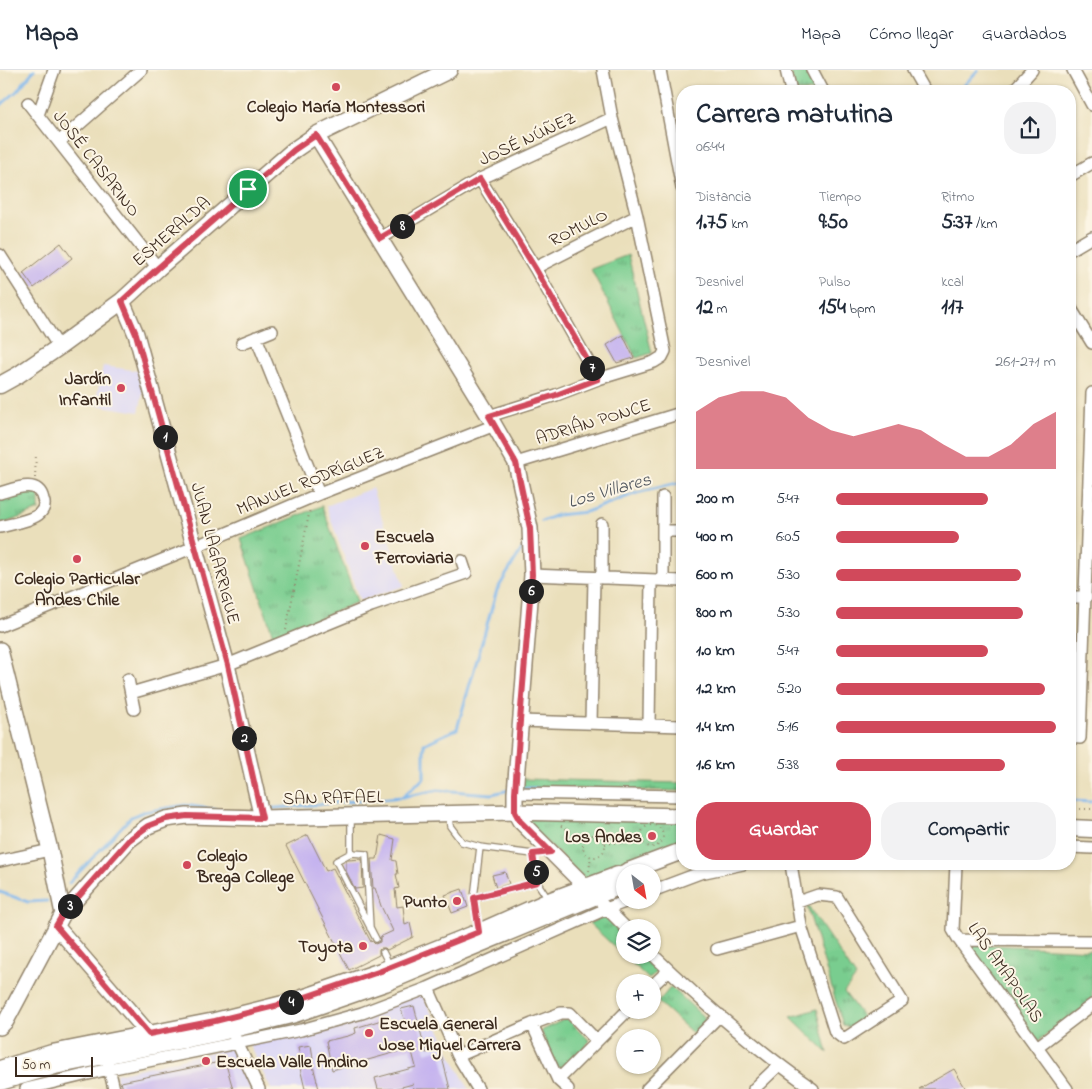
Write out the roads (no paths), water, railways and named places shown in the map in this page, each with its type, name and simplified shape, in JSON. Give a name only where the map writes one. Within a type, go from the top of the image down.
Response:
[{"type":"main road","name":"ESMERALDA","points":[[0,385],[18,375],[122,301],[294,150],[316,135],[449,70]]},
{"type":"main road","points":[[1076,828],[1092,829]]},
{"type":"main road","points":[[648,864],[676,853]]},
{"type":"main road","points":[[661,868],[676,862]]},
{"type":"main road","points":[[0,1082],[55,1066],[234,1036],[385,983],[594,892],[616,879]]},
{"type":"main road","points":[[0,1070],[52,1053],[107,1056],[149,1034],[215,1021],[291,1002],[387,960],[479,932],[549,902],[616,886]]},
{"type":"street","points":[[38,115],[54,70]]},
{"type":"street","points":[[59,142],[141,70]]},
{"type":"street","points":[[603,70],[612,118],[637,216]]},
{"type":"street","points":[[660,70],[676,156]]},
{"type":"street","points":[[786,70],[790,85]]},
{"type":"street","points":[[812,70],[820,85]]},
{"type":"street","points":[[913,70],[922,85]]},
{"type":"street","points":[[1020,85],[1032,70]]},
{"type":"street","points":[[1072,70],[1092,105]]},
{"type":"street","name":"JOSÉ CASARINO","points":[[28,103],[158,268]]},
{"type":"street","name":"JOSÉ NÚÑEZ","points":[[380,238],[480,179],[612,118]]},
{"type":"street","points":[[316,135],[492,420],[516,463],[530,528],[532,575],[520,721],[515,812],[520,821],[594,892],[618,919]]},
{"type":"street","points":[[1076,172],[1092,162]]},
{"type":"street","points":[[480,179],[535,268],[598,379]]},
{"type":"street","name":"ROMULO","points":[[535,268],[637,216]]},
{"type":"street","name":"MANUEL RODRÍGUEZ","points":[[0,626],[316,496],[492,420],[598,379],[654,362],[662,357],[666,351],[637,216]]},
{"type":"street","points":[[1076,246],[1092,237]]},
{"type":"street","points":[[0,255],[60,346]]},
{"type":"street","name":"JUAN LAGARRIGUE","points":[[122,301],[136,334],[228,665],[262,818]]},
{"type":"street","points":[[1076,317],[1092,343]]},
{"type":"street","points":[[242,343],[272,331]]},
{"type":"street","points":[[256,338],[316,496]]},
{"type":"street","points":[[1076,725],[1086,597],[1092,393]]},
{"type":"street","name":"ADRIÁN PONCE","points":[[516,463],[676,415]]},
{"type":"street","points":[[0,493],[28,486],[40,491],[44,503],[43,509],[34,517],[0,527]]},
{"type":"street","points":[[649,725],[657,580],[663,531],[663,497]]},
{"type":"street","points":[[591,723],[602,524]]},
{"type":"street","points":[[663,531],[676,531]]},
{"type":"street","points":[[131,693],[228,665],[371,606],[466,572],[462,561]]},
{"type":"street","points":[[532,575],[676,581]]},
{"type":"street","points":[[1076,596],[1086,597]]},
{"type":"street","points":[[0,650],[50,850],[60,920],[149,1034]]},
{"type":"street","points":[[128,679],[134,709]]},
{"type":"street","points":[[520,721],[676,726]]},
{"type":"street","points":[[515,793],[676,796]]},
{"type":"street","name":"SAN RAFAEL","points":[[0,1027],[6,1021],[60,920],[129,840],[148,826],[166,819],[187,816],[262,818],[351,817],[515,812],[676,816]]},
{"type":"street","points":[[1076,848],[1092,848]]},
{"type":"street","points":[[0,861],[50,850]]},
{"type":"street","points":[[661,888],[700,873],[714,870]]},
{"type":"street","points":[[792,870],[801,926],[835,1032],[844,1039],[902,1001],[837,896],[818,896],[798,902]]},
{"type":"street","name":"LAS AMAPOLAS","points":[[956,870],[953,930],[1067,1089]]},
{"type":"street","points":[[259,1089],[234,1036],[301,1030],[362,1012],[428,988],[594,892],[616,897]]},
{"type":"street","points":[[717,949],[801,926]]},
{"type":"street","points":[[959,940],[1092,941]]},
{"type":"street","points":[[661,962],[779,1065],[813,1089]]},
{"type":"street","points":[[661,978],[669,970]]},
{"type":"street","points":[[428,988],[458,1056],[478,1089]]},
{"type":"street","points":[[1037,1047],[1092,1005]]},
{"type":"street","points":[[458,1056],[561,1013],[570,1013],[597,1041]]},
{"type":"street","points":[[647,1089],[720,1015]]},
{"type":"street","points":[[558,1080],[619,1019]]},
{"type":"street","points":[[532,1024],[558,1080],[568,1089]]},
{"type":"street","points":[[26,1089],[107,1056],[114,1089]]},
{"type":"street","points":[[754,1089],[779,1065]]},
{"type":"lane","points":[[449,814],[450,826],[462,842],[480,847],[533,854],[551,852]]},
{"type":"lane","points":[[351,817],[351,853]]},
{"type":"lane","points":[[479,932],[474,898],[480,847]]},
{"type":"lane","points":[[370,928],[366,854],[351,853],[336,861],[370,928],[376,939]]},
{"type":"lane","points":[[533,854],[537,882],[549,902]]},
{"type":"lane","points":[[474,898],[537,882]]},
{"type":"waterway","points":[[0,106],[17,91],[34,70]]},
{"type":"waterway","name":"Los Villares","points":[[964,85],[978,70]]},
{"type":"waterway","name":"Los Villares","points":[[542,521],[557,515],[586,512],[637,493],[676,483]]},
{"type":"waterway","points":[[265,809],[402,797],[424,778],[424,744],[457,729],[497,590],[523,547]]},
{"type":"waterway","points":[[521,788],[537,788]]},
{"type":"waterway","points":[[402,797],[438,790],[492,794],[510,790]]},
{"type":"waterway","points":[[1076,801],[1092,802]]},
{"type":"waterway","points":[[69,883],[131,817],[143,812],[185,805],[217,810]]},
{"type":"waterway","points":[[0,892],[28,902],[47,901]]},
{"type":"place","name":"Colegio María Montessori","points":[[336,87]]},
{"type":"place","name":"Jardín Infantil","points":[[121,388]]},
{"type":"place","name":"Escuela Ferroviaria","points":[[365,546]]},
{"type":"place","name":"Colegio Particular Andes Chile","points":[[77,559]]},
{"type":"place","name":"Los Andes","points":[[652,836]]},
{"type":"place","name":"Colegio Brega College","points":[[187,865]]},
{"type":"place","name":"Punto","points":[[457,901]]},
{"type":"place","name":"Toyota","points":[[363,946]]},
{"type":"place","name":"Escuela General Jose Miguel Carrera","points":[[369,1033]]},
{"type":"place","name":"Escuela Valle Andino","points":[[206,1061]]}]
